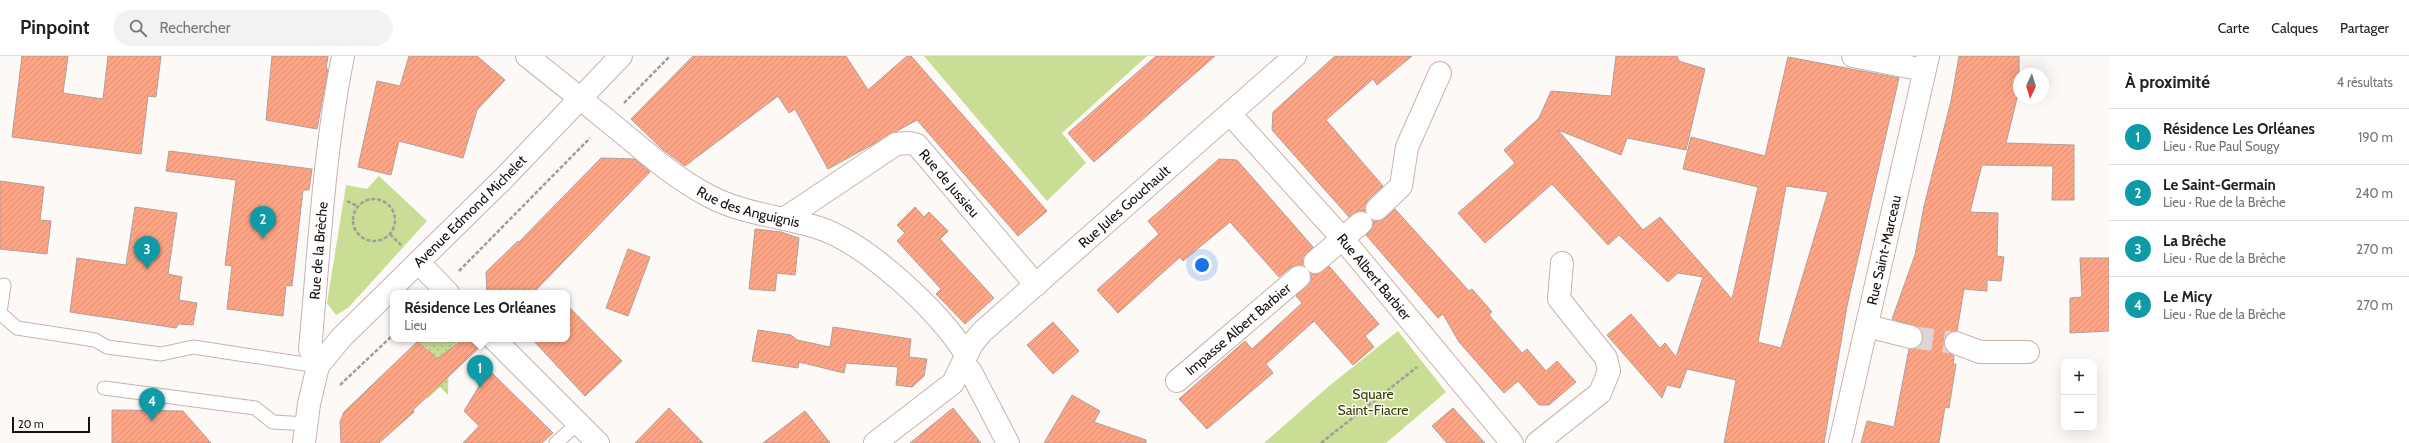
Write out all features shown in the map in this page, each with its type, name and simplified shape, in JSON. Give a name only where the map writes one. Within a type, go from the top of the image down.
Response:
[{"type":"street","name":"Rue de la Brèche","points":[[318,366],[310,349],[326,183],[343,56]]},
{"type":"street","name":"Avenue Edmond Michelet","points":[[318,366],[341,338],[580,100],[621,56]]},
{"type":"street","name":"Rue Jules Gouchault","points":[[875,443],[953,383],[965,359],[982,332],[1231,115],[1295,56]]},
{"type":"street","points":[[1853,56],[1926,63]]},
{"type":"street","name":"Rue des Anguignis","points":[[535,58],[580,100],[658,164],[709,196],[748,213],[784,219],[820,228],[861,251],[922,299],[958,340],[971,372],[1008,443]]},
{"type":"street","name":"Rue Saint-Marceau","points":[[1840,443],[1926,63]]},
{"type":"street","points":[[1377,209],[1401,186],[1407,147],[1440,73]]},
{"type":"street","name":"Rue Albert Barbier","points":[[1231,115],[1342,238],[1512,443]]},
{"type":"street","name":"Rue de Jussieu","points":[[784,219],[896,144],[909,143],[917,145],[1036,285]]},
{"type":"street","points":[[1315,262],[1361,223]]},
{"type":"street","points":[[418,262],[452,283]]},
{"type":"street","points":[[1537,443],[1600,393],[1609,371],[1606,358],[1559,298],[1562,262]]},
{"type":"street","name":"Impasse Albert Barbier","points":[[1177,381],[1299,277]]},
{"type":"street","points":[[1867,326],[1911,337]]},
{"type":"street","points":[[497,342],[598,443]]},
{"type":"street","points":[[1956,343],[1980,352],[2028,352]]},
{"type":"street","points":[[305,433],[309,404],[318,366]]},
{"type":"lane","points":[[4,285],[0,313],[17,328],[95,340],[107,347],[162,354],[193,347],[318,366]]},
{"type":"lane","points":[[104,388],[255,408],[273,422],[305,433]]},
{"type":"lane","points":[[556,443],[578,423]]},
{"type":"path","points":[[620,107],[670,56]]},
{"type":"path","points":[[452,283],[595,133]]},
{"type":"path","points":[[372,198],[379,199],[391,207],[395,221],[390,234],[377,241],[363,238],[354,227],[352,220],[357,206],[372,198]]},
{"type":"path","points":[[336,388],[390,338]]},
{"type":"path","points":[[1321,443],[1436,352]]},
{"type":"green space","points":[[924,56],[1147,56],[1062,133],[1086,163],[1047,201]]},
{"type":"green space","points":[[379,176],[427,221],[348,308],[336,315],[327,303],[346,185],[367,189]]},
{"type":"green space","name":"Square Saint-Fiacre","points":[[1398,331],[1446,392],[1386,443],[1264,443],[1329,386]]},
{"type":"green space","points":[[420,342],[457,342],[449,349],[448,395],[440,387],[427,399],[429,380],[428,349]]},
{"type":"building","points":[[22,56],[68,56],[63,93],[103,99],[108,56],[161,56],[156,97],[148,96],[141,154],[12,137]]},
{"type":"building","points":[[272,56],[328,56],[326,69],[328,69],[317,129],[266,120]]},
{"type":"building","points":[[409,56],[477,56],[505,80],[477,110],[463,158],[399,141],[391,175],[358,167],[377,81],[400,86]]},
{"type":"building","points":[[693,56],[846,56],[868,90],[907,56],[911,56],[1047,211],[1018,236],[917,120],[828,169],[795,109],[789,113],[778,96],[685,166],[662,149],[631,119]]},
{"type":"building","points":[[1156,56],[1215,56],[1094,162],[1068,133]]},
{"type":"building","points":[[1335,56],[1412,56],[1377,85],[1373,79],[1326,120],[1383,186],[1368,200],[1365,211],[1358,211],[1349,217],[1272,130],[1273,112]]},
{"type":"building","points":[[1616,56],[1677,56],[1679,61],[1705,69],[1686,150],[1627,138],[1621,155],[1558,130],[1643,230],[1660,217],[1732,299],[1758,187],[1683,169],[1691,137],[1765,156],[1788,57],[1899,78],[1847,306],[1824,443],[1724,443],[1736,380],[1687,369],[1680,388],[1667,385],[1662,398],[1607,335],[1631,314],[1660,348],[1665,343],[1676,357],[1703,277],[1678,273],[1668,282],[1619,235],[1608,245],[1552,184],[1485,243],[1458,213],[1515,163],[1504,150],[1539,118],[1551,91],[1611,96]],"holes":[[[1786,186],[1828,192],[1781,348],[1758,342]]]},
{"type":"building","points":[[1959,56],[2019,56],[2019,68],[2013,68],[2013,104],[2016,104],[2006,143],[2074,145],[2074,200],[2052,200],[2053,166],[1982,165],[1970,212],[1998,213],[1997,256],[2004,257],[2001,281],[1987,280],[1987,291],[1964,289],[1957,331],[1948,333],[1944,338],[1944,345],[1947,351],[1954,356],[1953,364],[1956,364],[1949,408],[1945,407],[1939,443],[1861,443],[1867,421],[1894,427],[1909,349],[1920,346],[1923,340],[1923,334],[1919,328],[1892,319],[1915,255],[1924,206],[1951,101]]},
{"type":"building","points":[[169,151],[312,169],[309,190],[303,190],[292,286],[286,285],[283,316],[227,309],[232,266],[225,265],[236,180],[166,171]]},
{"type":"building","points":[[601,158],[635,159],[650,172],[536,290],[487,290],[486,272],[518,241],[519,242]]},
{"type":"building","points":[[1219,159],[1237,160],[1313,247],[1303,257],[1303,265],[1291,267],[1279,277],[1230,222],[1183,261],[1180,257],[1118,313],[1097,290],[1159,234],[1148,221]]},
{"type":"building","points":[[0,181],[44,187],[40,220],[51,221],[47,254],[0,249]]},
{"type":"building","points":[[135,207],[177,213],[168,274],[182,277],[179,300],[197,303],[193,325],[179,324],[176,328],[70,312],[77,258],[126,265]]},
{"type":"building","points":[[915,207],[924,217],[929,212],[948,231],[940,239],[994,298],[965,324],[936,294],[941,289],[897,241],[905,233],[897,225]]},
{"type":"building","points":[[1395,209],[1469,291],[1472,289],[1492,312],[1489,315],[1522,353],[1527,349],[1546,371],[1557,361],[1576,382],[1549,405],[1539,405],[1518,381],[1504,393],[1459,342],[1443,314],[1438,318],[1366,235],[1373,228],[1373,221],[1385,218]]},
{"type":"building","points":[[755,229],[781,232],[799,238],[795,275],[777,273],[775,291],[749,289]]},
{"type":"building","points":[[628,249],[650,257],[628,316],[606,308]]},
{"type":"building","points":[[2080,258],[2109,258],[2109,331],[2070,333],[2070,298],[2082,297]]},
{"type":"building","points":[[1329,266],[1379,324],[1365,336],[1374,347],[1353,365],[1314,321],[1266,364],[1273,373],[1207,429],[1179,399],[1245,341],[1252,349],[1302,303],[1296,296],[1311,282],[1311,274],[1318,274]]},
{"type":"building","points":[[570,308],[622,361],[585,396],[535,342],[570,342]]},
{"type":"building","points":[[1053,322],[1079,351],[1053,374],[1027,345]]},
{"type":"building","points":[[833,327],[911,339],[909,357],[927,359],[924,376],[912,387],[896,385],[898,367],[846,363],[844,373],[799,362],[798,368],[752,361],[758,330],[791,335],[797,340],[830,347]]},
{"type":"building","points":[[417,342],[419,342],[437,359],[459,342],[483,342],[483,344],[413,410],[414,412],[379,443],[341,443],[340,422],[344,412]]},
{"type":"building","points":[[489,370],[553,433],[542,443],[463,443],[479,426],[464,411]]},
{"type":"building","points":[[1072,395],[1100,411],[1094,422],[1146,440],[1146,443],[1044,443]]},
{"type":"building","points":[[669,408],[703,443],[635,443]]},
{"type":"building","points":[[953,408],[981,443],[910,443]]},
{"type":"building","points":[[1453,408],[1485,443],[1447,443],[1432,426]]},
{"type":"building","points":[[112,410],[183,411],[211,443],[112,443]]},
{"type":"building","points":[[805,411],[830,443],[763,443]]},
{"type":"tunnel","points":[[1911,337],[1956,343]]},
{"type":"place","name":"Le Saint-Germain","points":[[263,239]]},
{"type":"place","name":"La Brêche","points":[[147,269]]},
{"type":"place","name":"Résidence Les Orléanes","points":[[480,388]]},
{"type":"place","name":"Le Micy","points":[[152,421]]}]
